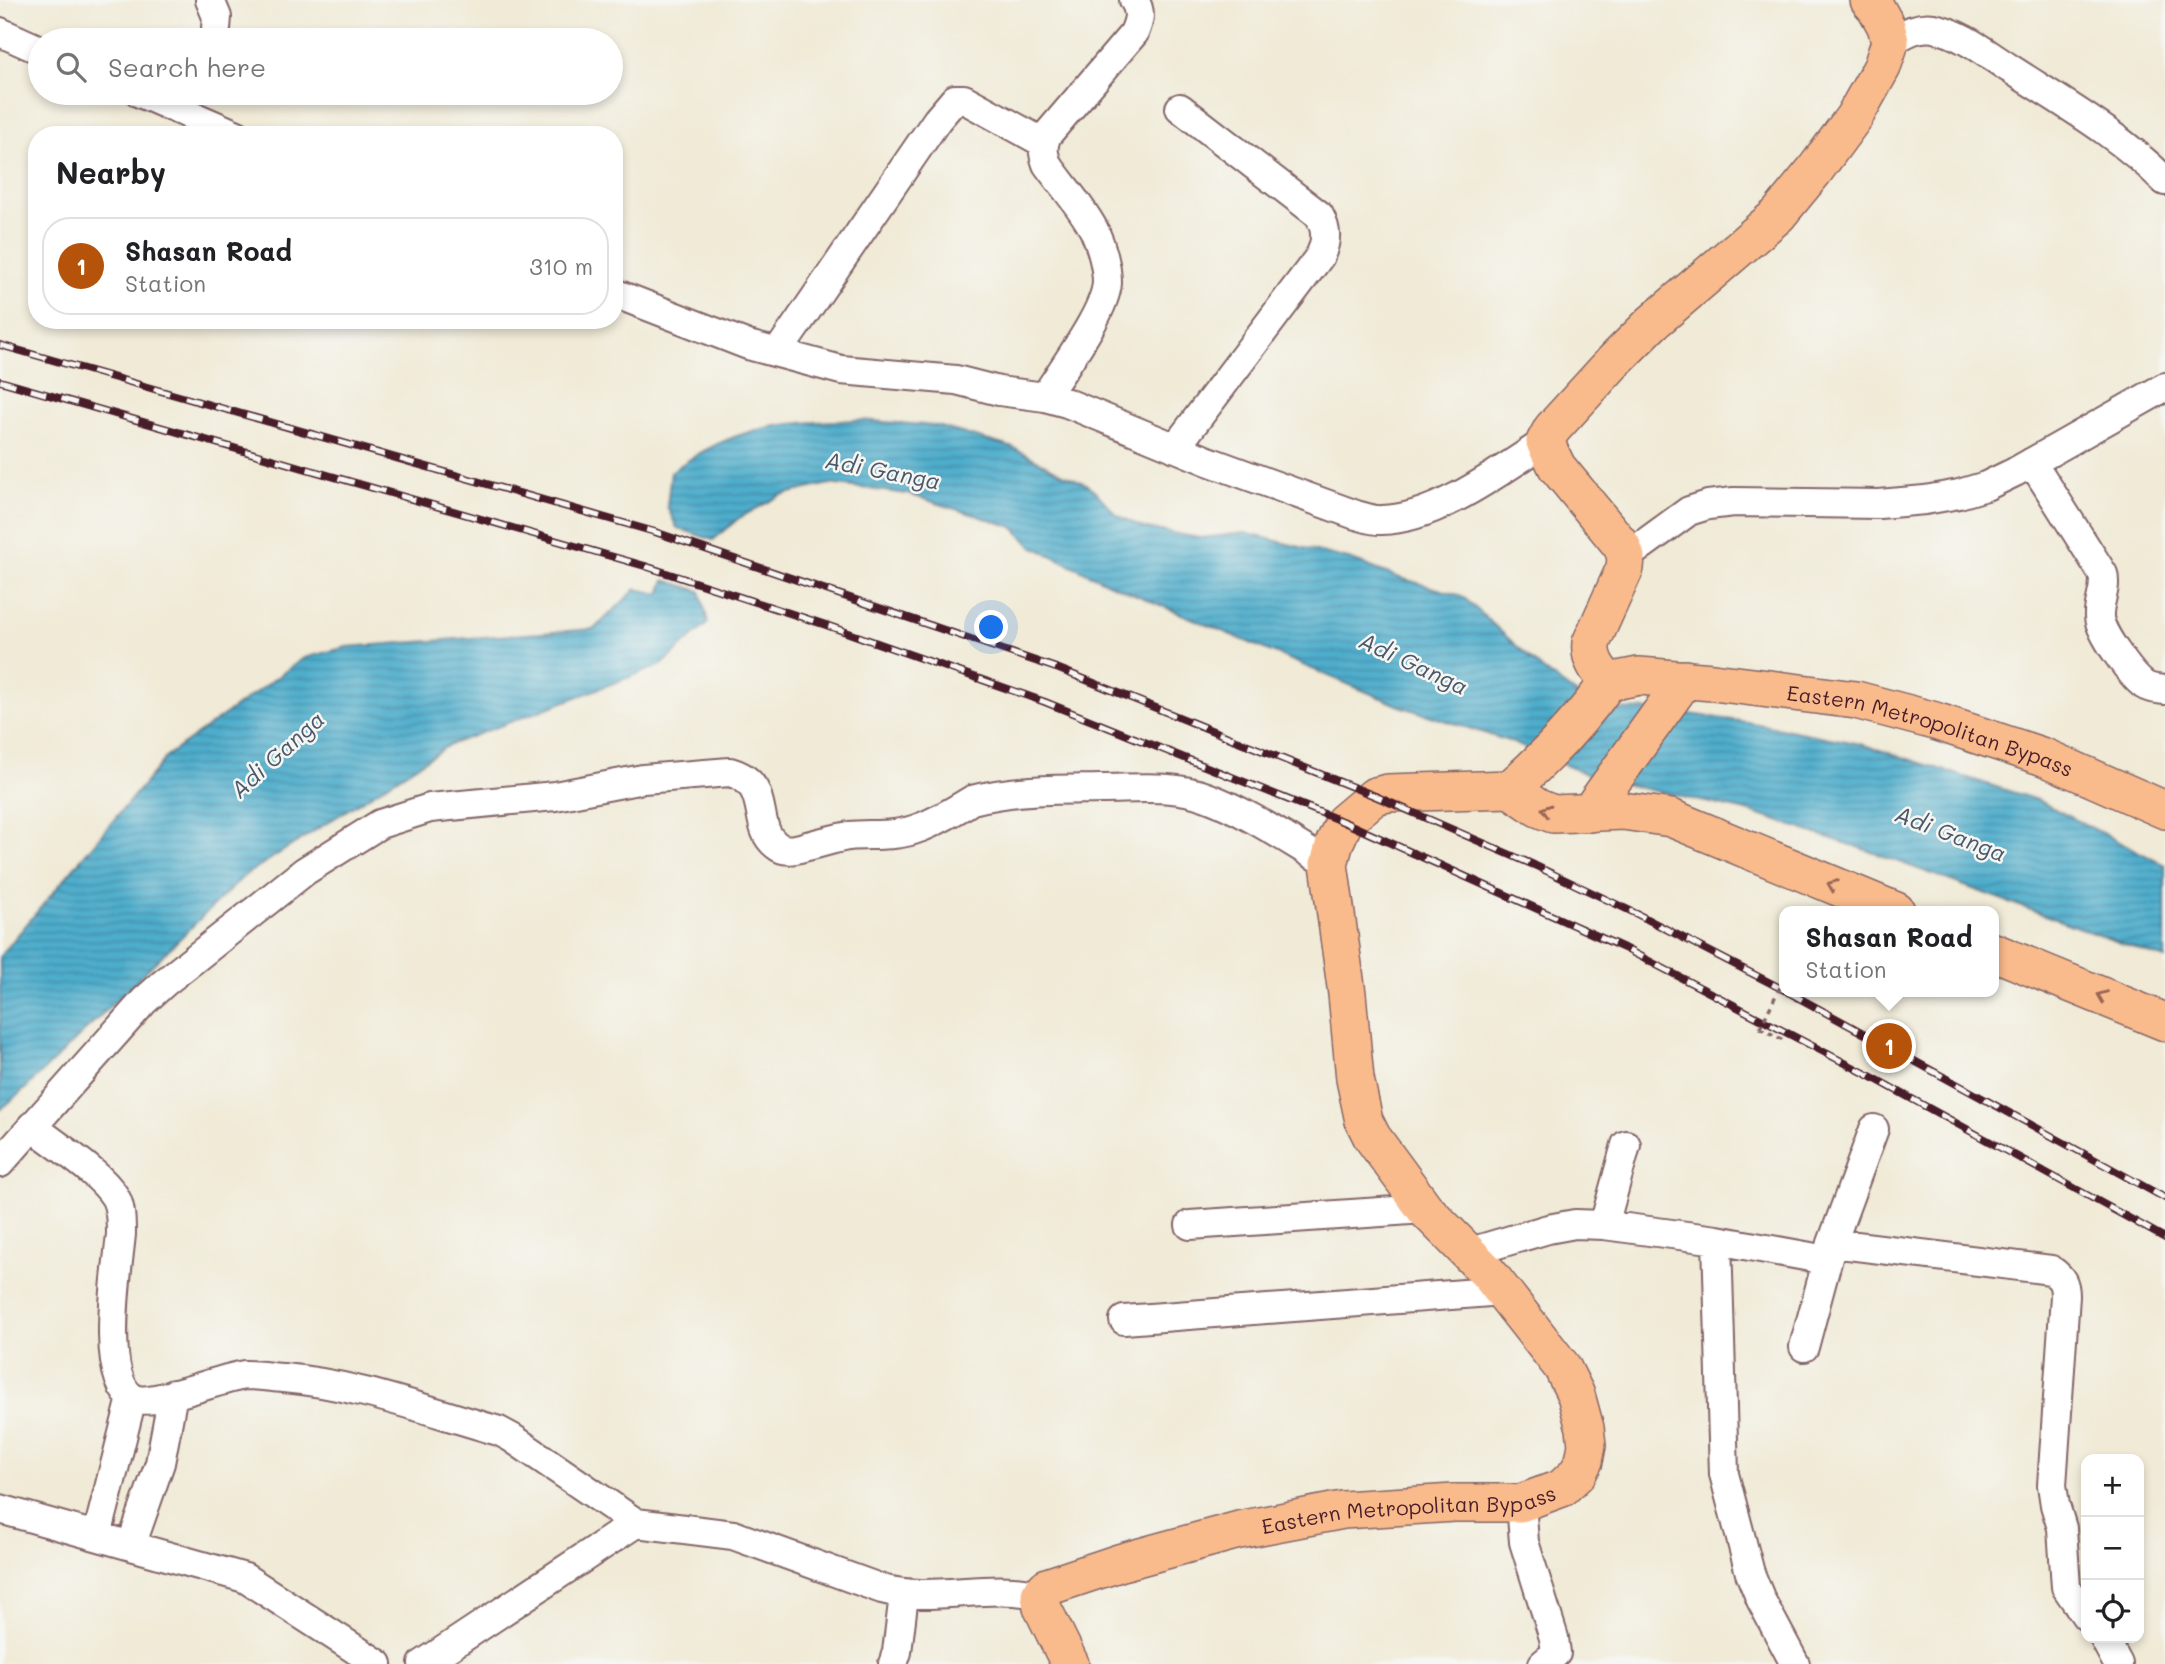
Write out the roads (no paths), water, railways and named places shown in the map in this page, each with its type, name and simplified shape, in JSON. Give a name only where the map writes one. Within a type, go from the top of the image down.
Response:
[{"type":"main road","points":[[1869,0],[1886,26],[1890,42],[1882,67],[1854,117],[1778,215],[1652,323],[1558,423],[1545,442],[1557,467],[1622,546],[1626,557],[1625,568],[1591,643],[1590,653],[1603,690],[1538,763],[1510,789],[1538,808],[1553,814],[1595,805],[1671,818],[1884,906]]},
{"type":"main road","name":"Eastern Metropolitan Bypass","points":[[1603,690],[1639,676],[1856,700],[1935,720],[2044,757],[2165,810]]},
{"type":"main road","points":[[1595,805],[1685,680]]},
{"type":"main road","name":"Eastern Metropolitan Bypass","points":[[1040,1595],[1047,1587],[1122,1562],[1240,1530],[1343,1510],[1454,1503],[1521,1503],[1562,1489],[1577,1474],[1584,1461],[1587,1445],[1576,1395],[1562,1367],[1503,1291],[1425,1209],[1372,1138],[1364,1121],[1355,1079],[1347,994],[1329,863],[1344,822],[1375,796],[1458,789],[1510,789]]},
{"type":"main road","points":[[1999,954],[2165,1023]]},
{"type":"main road","points":[[1040,1595],[1042,1607],[1070,1664]]},
{"type":"street","points":[[210,0],[217,17],[216,28]]},
{"type":"street","points":[[1045,397],[1092,322],[1103,300],[1107,283],[1102,253],[1093,230],[1047,164],[1043,153],[1044,143],[1047,135],[1134,33],[1141,3]]},
{"type":"street","points":[[1890,42],[1914,29],[1945,31],[2092,121],[2149,165],[2165,181]]},
{"type":"street","points":[[0,32],[28,45]]},
{"type":"street","points":[[778,352],[937,120],[955,99],[964,99],[1044,143]]},
{"type":"street","points":[[194,105],[224,126]]},
{"type":"street","points":[[1175,448],[1320,256],[1326,243],[1325,228],[1319,215],[1180,108]]},
{"type":"street","points":[[623,296],[748,345],[841,370],[956,380],[999,391],[1045,397],[1356,515],[1380,521],[1409,516],[1444,502],[1545,442]]},
{"type":"street","points":[[1626,557],[1689,511],[1709,505],[1734,502],[1879,504],[1959,494],[1986,485],[2032,462],[2165,387]]},
{"type":"street","points":[[2032,462],[2103,574],[2106,584],[2099,608],[2101,629],[2135,677],[2146,687],[2165,690]]},
{"type":"street","points":[[0,1163],[144,1001],[164,983],[335,850],[380,824],[430,808],[555,796],[643,779],[730,772],[743,775],[751,783],[768,837],[775,845],[793,850],[849,836],[900,833],[917,829],[981,797],[1028,791],[1153,788],[1193,793],[1231,807],[1329,863]]},
{"type":"street","points":[[32,1126],[102,1181],[116,1198],[121,1222],[112,1338],[116,1367],[132,1398],[97,1536]]},
{"type":"street","points":[[1804,1347],[1830,1252],[1874,1129]]},
{"type":"street","points":[[1604,1225],[1626,1145]]},
{"type":"street","points":[[1190,1225],[1425,1209]]},
{"type":"street","points":[[1467,1253],[1548,1229],[1575,1224],[1604,1225],[1830,1252],[2051,1270],[2065,1285],[2052,1485],[2054,1505],[2062,1528],[2066,1587],[2081,1609]]},
{"type":"street","points":[[1717,1240],[1724,1474],[1750,1573],[1795,1664]]},
{"type":"street","points":[[1124,1320],[1503,1291]]},
{"type":"street","points":[[132,1398],[148,1399],[247,1375],[344,1386],[512,1437],[636,1523],[733,1535],[904,1595],[1013,1591],[1040,1595]]},
{"type":"street","points":[[131,1546],[160,1462],[173,1394]]},
{"type":"street","points":[[1521,1503],[1524,1542],[1554,1638],[1556,1653],[1543,1664]]},
{"type":"street","points":[[0,1508],[245,1578],[378,1664]]},
{"type":"street","points":[[423,1664],[636,1523]]},
{"type":"street","points":[[893,1664],[904,1595]]},
{"type":"street","points":[[2107,1643],[2118,1664]]},
{"type":"water","name":"Adi Ganga","points":[[859,420],[937,426],[1014,448],[1089,485],[1117,515],[1144,528],[1200,538],[1245,533],[1352,560],[1397,577],[1462,596],[1544,671],[1597,709],[1660,710],[1747,722],[1861,744],[2037,800],[2165,865],[2165,959],[1866,850],[1747,811],[1596,778],[1506,740],[1400,706],[1108,583],[1032,546],[1013,527],[908,494],[829,484],[781,495],[739,518],[713,540],[677,528],[667,506],[671,472],[695,456],[738,435],[760,429]]},
{"type":"water","name":"Adi Ganga","points":[[665,580],[700,591],[708,623],[662,665],[449,745],[244,876],[25,1089],[0,1110],[0,956],[168,755],[304,658],[347,647],[594,629],[636,589],[660,594]]},
{"type":"railway","points":[[0,345],[655,532],[1059,669],[1375,796],[1534,865],[1639,915],[1779,987]]},
{"type":"railway","points":[[0,381],[645,566],[826,625],[1045,702],[1344,822],[1624,948],[1872,1077],[2165,1238]]},
{"type":"railway","points":[[1797,997],[2165,1198]]},
{"type":"place","name":"Shasan Road","points":[[1889,1046]]}]
